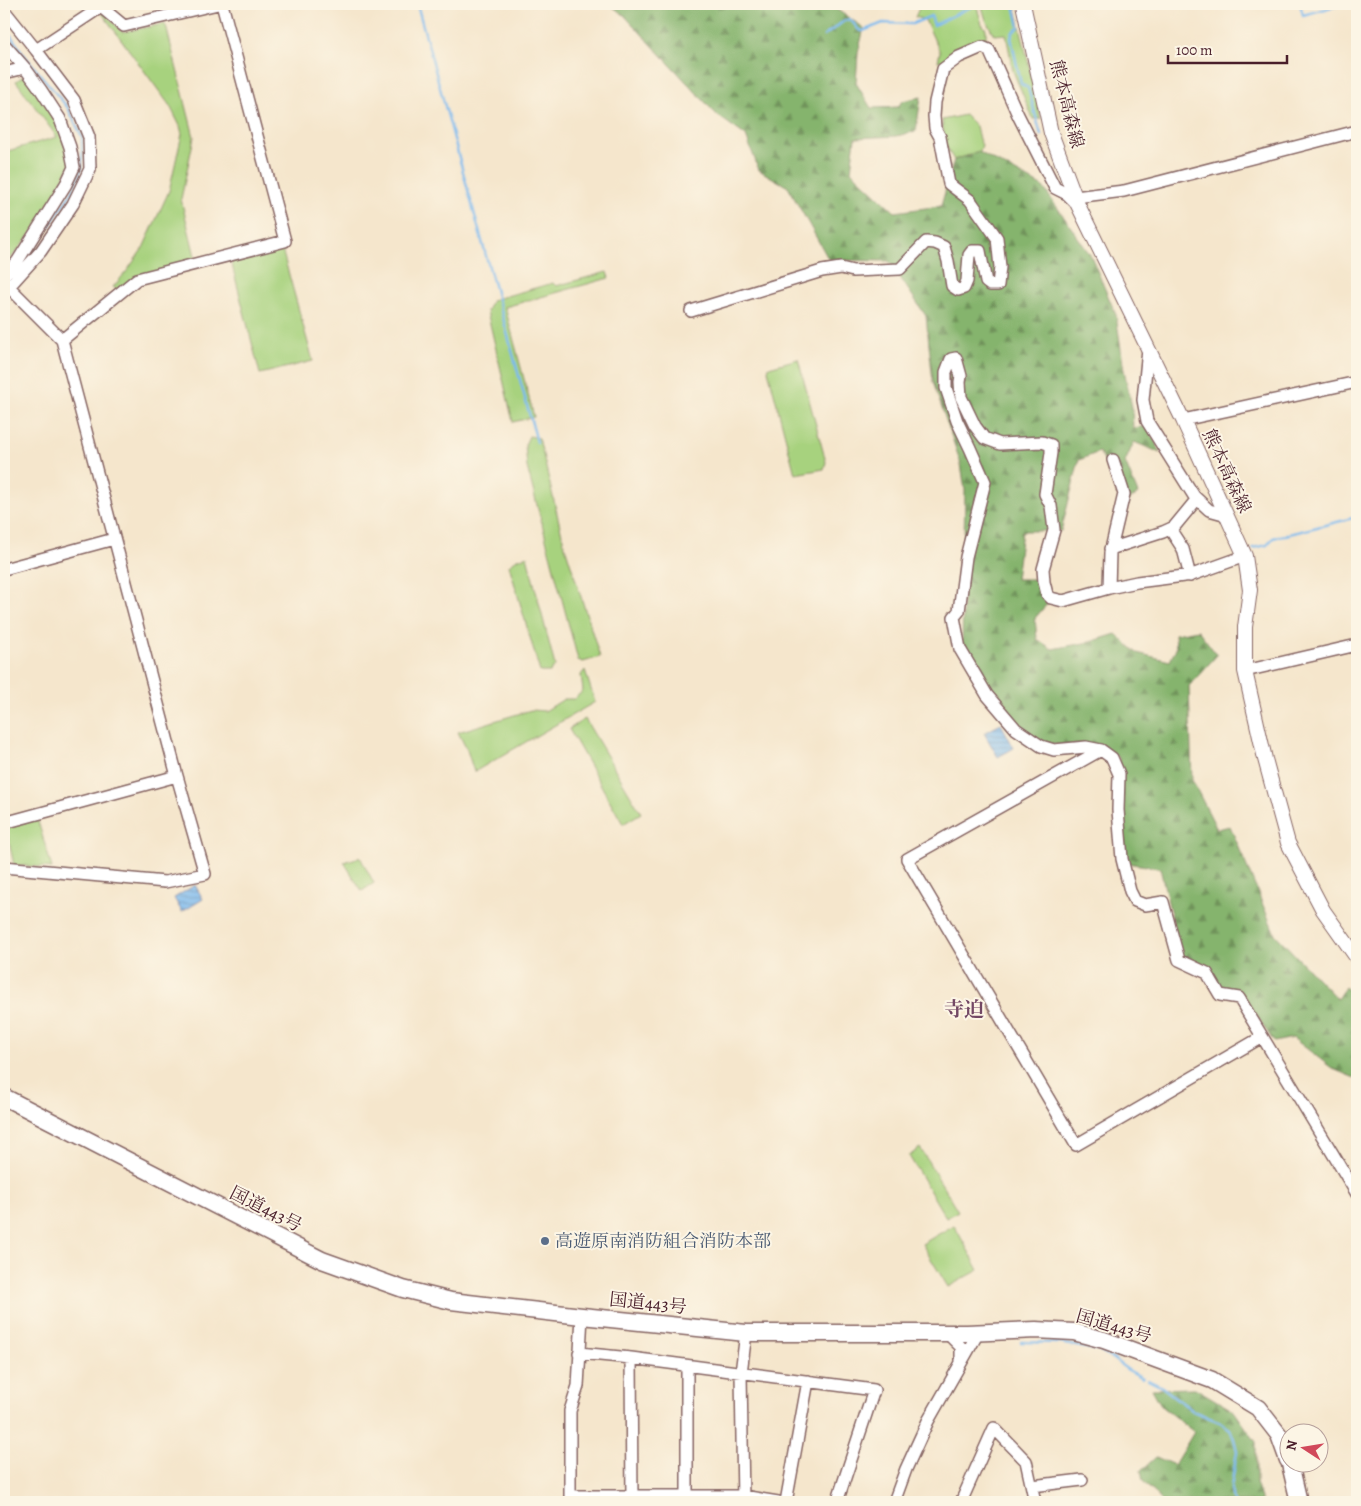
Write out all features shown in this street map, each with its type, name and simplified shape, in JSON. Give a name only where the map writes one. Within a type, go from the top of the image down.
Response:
[{"type":"highway","name":"国道443号","points":[[4,1097],[322,1260],[403,1289],[451,1301],[746,1333],[978,1333],[1036,1330],[1074,1332],[1104,1340],[1212,1380],[1258,1408],[1278,1434]]},
{"type":"highway","name":"国道443号","points":[[1292,1474],[1300,1502]]},
{"type":"main road","name":"熊本高森線","points":[[1023,4],[1051,133],[1077,201],[1183,420],[1245,556],[1250,590],[1245,627],[1244,671],[1288,843],[1323,910],[1357,958]]},
{"type":"street","points":[[36,50],[101,7],[124,26],[218,4]]},
{"type":"street","points":[[62,340],[137,279],[285,240],[222,4]]},
{"type":"street","points":[[4,10],[74,100],[89,137],[90,169],[73,204],[41,251],[6,286],[62,340],[177,776],[205,874],[165,882],[4,867]]},
{"type":"street","points":[[4,44],[25,68],[60,119],[74,167],[66,184],[17,262],[4,275]]},
{"type":"street","points":[[692,312],[822,271],[841,268],[853,271],[900,270],[926,242],[944,247],[952,286],[958,290],[964,288],[969,255],[972,251],[980,251],[986,282],[990,285],[998,284],[1000,267],[997,238],[970,200],[949,184],[940,137],[935,128],[934,116],[942,69],[982,47],[989,50],[1018,115],[1055,188],[1077,201],[1124,191],[1357,131]]},
{"type":"street","points":[[4,73],[25,68]]},
{"type":"street","points":[[1148,349],[1143,400],[1147,421],[1197,499],[1209,510],[1227,515]]},
{"type":"street","points":[[1245,556],[1190,576],[1137,582],[1063,601],[1051,598],[1047,594],[1044,582],[1044,570],[1054,530],[1051,506],[1045,494],[1051,445],[1042,442],[1000,444],[984,438],[974,426],[961,397],[961,376],[956,358],[951,359],[946,372],[946,388],[957,421],[985,482],[966,557],[959,611],[954,617],[960,649],[987,695],[1016,729],[1041,746],[1054,750],[1086,747],[1101,750],[1112,758],[1119,774],[1118,810],[1122,859],[1130,891],[1135,901],[1145,905],[1163,902],[1179,960],[1208,973],[1220,995],[1239,998],[1357,1194]]},
{"type":"street","points":[[1183,420],[1357,382]]},
{"type":"street","points":[[1109,588],[1110,549],[1124,494],[1113,460]]},
{"type":"street","points":[[1110,549],[1174,527],[1197,499]]},
{"type":"street","points":[[1170,529],[1183,549],[1190,576]]},
{"type":"street","points":[[4,569],[114,539]]},
{"type":"street","points":[[1244,671],[1357,645]]},
{"type":"street","points":[[1101,750],[907,860],[1076,1146],[1262,1037]]},
{"type":"street","points":[[4,823],[177,776]]},
{"type":"street","points":[[582,1316],[578,1386],[570,1411],[570,1499],[743,1499],[778,1502]]},
{"type":"street","points":[[743,1499],[741,1372],[746,1333]]},
{"type":"street","points":[[947,1333],[961,1347],[961,1363]]},
{"type":"street","points":[[894,1502],[906,1468],[928,1421],[978,1333]]},
{"type":"street","points":[[580,1353],[874,1390],[837,1502]]},
{"type":"street","points":[[631,1358],[632,1500]]},
{"type":"street","points":[[687,1366],[687,1499]]},
{"type":"street","points":[[786,1502],[808,1381]]},
{"type":"street","points":[[962,1502],[994,1428],[1026,1461],[1033,1493]]},
{"type":"street","points":[[1027,1502],[1033,1493],[1082,1480]]},
{"type":"green space","points":[[609,4],[842,4],[836,9],[864,28],[858,53],[856,83],[871,108],[898,107],[902,101],[921,97],[916,131],[897,136],[855,138],[851,171],[895,212],[941,206],[954,160],[979,152],[1043,187],[1091,256],[1116,315],[1124,370],[1132,407],[1133,428],[1147,426],[1161,453],[1134,442],[1125,462],[1138,494],[1128,501],[1099,452],[1079,460],[1061,531],[1022,531],[1016,579],[1040,579],[1048,603],[1035,618],[1037,639],[1052,649],[1090,642],[1116,634],[1137,653],[1170,661],[1176,648],[1175,634],[1198,630],[1217,655],[1189,686],[1192,780],[1217,829],[1230,826],[1275,934],[1337,999],[1345,987],[1357,998],[1352,1012],[1357,1017],[1357,1079],[1333,1069],[1293,1038],[1274,1042],[1243,995],[1223,991],[1181,957],[1160,868],[1127,863],[1121,808],[1119,758],[1099,745],[1058,745],[1040,742],[1017,726],[989,692],[962,648],[965,490],[961,464],[933,382],[926,316],[889,261],[829,260],[788,187],[759,170],[746,136],[717,115],[624,15]]},
{"type":"green space","points":[[921,4],[976,4],[982,24],[986,29],[986,41],[946,61],[938,61],[940,52],[925,20],[915,17]]},
{"type":"green space","points":[[981,4],[1015,4],[1041,119],[1033,119],[1013,71],[1006,34],[994,35],[986,20]]},
{"type":"green space","points":[[101,12],[105,13],[122,32],[164,24],[166,26],[194,137],[181,199],[196,260],[118,290],[113,287],[143,248],[169,191],[182,134],[170,106]]},
{"type":"green space","points":[[25,75],[56,120],[71,164],[34,230],[4,267],[4,152],[57,137],[16,81]]},
{"type":"green space","points":[[965,115],[976,126],[982,145],[980,152],[954,160],[945,145],[942,120]]},
{"type":"green space","points":[[281,246],[313,361],[260,374],[231,261]]},
{"type":"green space","points":[[607,272],[609,278],[505,307],[534,417],[513,422],[487,311],[492,300],[553,283],[556,286]]},
{"type":"green space","points":[[798,359],[826,462],[824,469],[795,474],[768,370],[769,367]]},
{"type":"green space","points":[[529,436],[539,438],[564,543],[600,657],[583,662],[578,660],[527,467],[525,445]]},
{"type":"green space","points":[[527,556],[555,666],[550,672],[540,672],[509,565],[517,559]]},
{"type":"green space","points":[[585,670],[595,702],[474,772],[467,750],[458,732],[531,710],[545,711],[564,699],[574,699],[583,691],[581,675]]},
{"type":"green space","points":[[585,719],[641,813],[623,824],[569,729]]},
{"type":"green space","points":[[37,818],[52,868],[14,865],[6,828]]},
{"type":"green space","points":[[360,857],[374,883],[362,891],[344,862]]},
{"type":"green space","points":[[920,1148],[958,1211],[946,1218],[909,1156]]},
{"type":"green space","points":[[954,1225],[979,1270],[948,1287],[922,1244]]},
{"type":"green space","points":[[1195,1388],[1234,1411],[1256,1442],[1256,1483],[1262,1502],[1162,1502],[1143,1481],[1141,1471],[1156,1457],[1174,1465],[1194,1432],[1162,1407],[1152,1389]]},
{"type":"water","points":[[1001,724],[1014,748],[998,757],[984,733]]},
{"type":"water","points":[[195,885],[203,899],[182,912],[174,898]]},
{"type":"waterway","points":[[417,4],[537,442]]},
{"type":"waterway","points":[[824,36],[844,21],[850,19],[859,30],[863,31],[883,23],[912,24],[931,16],[934,25],[975,4]]},
{"type":"waterway","points":[[1014,4],[1019,27],[1013,32],[1011,38],[1021,84],[1028,88],[1041,135]]},
{"type":"waterway","points":[[1300,4],[1303,15],[1344,4]]},
{"type":"waterway","points":[[4,26],[25,56],[68,108],[82,137],[82,168],[72,192],[26,260]]},
{"type":"waterway","points":[[1253,548],[1267,545],[1273,538],[1357,517]]},
{"type":"waterway","points":[[1021,1342],[1060,1343],[1097,1350],[1143,1378]]},
{"type":"waterway","points":[[1148,1380],[1162,1387],[1193,1411],[1220,1422],[1230,1429],[1237,1451],[1231,1488],[1233,1502]]},
{"type":"place","name":"高遊原南消防組合消防本部","points":[[545,1241]]},
{"type":"district","name":"寺迫","points":[[964,1009]]}]
